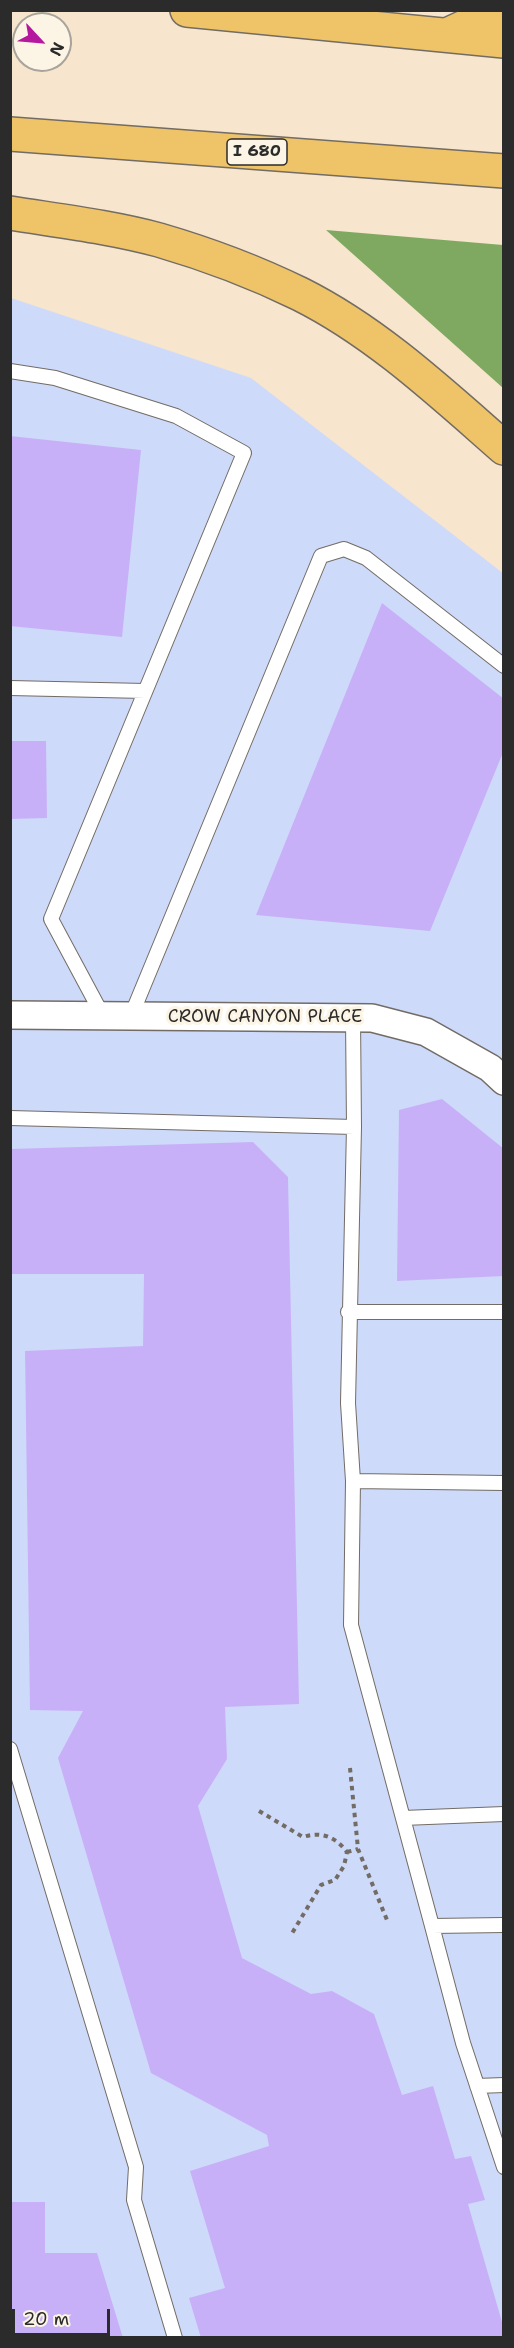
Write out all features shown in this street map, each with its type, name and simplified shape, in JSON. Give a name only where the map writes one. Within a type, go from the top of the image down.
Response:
[{"type":"highway","points":[[187,10],[443,37],[504,41]]},
{"type":"highway","points":[[443,37],[501,10]]},
{"type":"highway","name":"I 680","points":[[10,134],[504,171]]},
{"type":"highway","points":[[10,213],[157,240],[233,264],[301,295],[364,333],[415,371],[504,448]]},
{"type":"street","name":"CROW CANYON PLACE","points":[[10,1015],[372,1018],[426,1032],[490,1068],[504,1081]]},
{"type":"lane","points":[[10,371],[55,378],[176,416],[244,453],[51,919],[104,1016]]},
{"type":"lane","points":[[130,1016],[321,556],[344,549],[366,558],[504,666]]},
{"type":"lane","points":[[10,688],[146,691]]},
{"type":"lane","points":[[353,1017],[354,1126],[348,1312],[348,1403],[353,1481],[351,1625],[463,2043],[504,2167]]},
{"type":"lane","points":[[10,1118],[354,1126]]},
{"type":"lane","points":[[348,1312],[504,1312]]},
{"type":"lane","points":[[353,1481],[504,1483]]},
{"type":"lane","points":[[10,1749],[136,2167],[134,2200],[175,2337]]},
{"type":"lane","points":[[403,1818],[504,1814]]},
{"type":"lane","points":[[432,1926],[504,1925]]},
{"type":"lane","points":[[477,2086],[504,2085]]},
{"type":"path","points":[[350,1768],[358,1849],[387,1920]]},
{"type":"path","points":[[259,1811],[303,1837],[313,1834],[326,1836],[339,1842],[347,1852]]},
{"type":"path","points":[[347,1852],[358,1849]]},
{"type":"path","points":[[291,1935],[321,1886],[334,1880],[344,1866],[347,1852]]},
{"type":"shaded area","points":[[11,298],[251,378],[504,574],[503,2337],[11,2338]]},
{"type":"green space","points":[[326,230],[503,245],[503,388]]},
{"type":"building","points":[[10,436],[141,450],[122,637],[10,626]]},
{"type":"building","points":[[382,603],[504,699],[504,750],[430,931],[256,915]]},
{"type":"building","points":[[10,741],[46,741],[47,818],[10,819]]},
{"type":"building","points":[[442,1099],[504,1149],[504,1276],[397,1281],[399,1110]]},
{"type":"building","points":[[253,1142],[288,1177],[299,1704],[225,1707],[227,1759],[198,1806],[242,1958],[311,1994],[332,1991],[374,2014],[402,2095],[433,2086],[455,2159],[471,2156],[485,2200],[468,2204],[504,2329],[504,2338],[201,2338],[189,2298],[225,2288],[190,2171],[269,2146],[267,2135],[151,2073],[58,1758],[83,1711],[30,1710],[25,1351],[143,1346],[144,1274],[10,1274],[10,1149]]},
{"type":"building","points":[[10,2202],[45,2202],[45,2253],[97,2253],[123,2338],[12,2338]]}]
